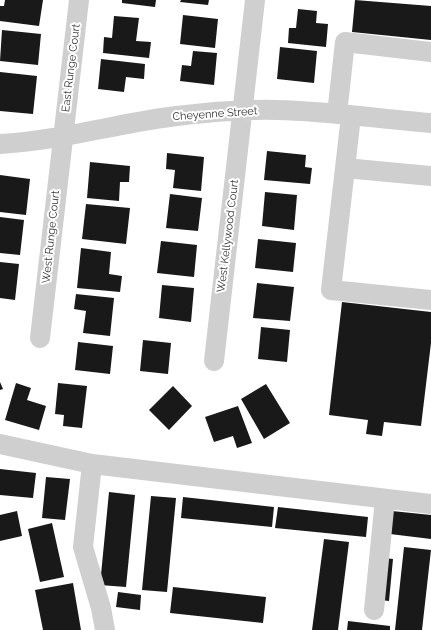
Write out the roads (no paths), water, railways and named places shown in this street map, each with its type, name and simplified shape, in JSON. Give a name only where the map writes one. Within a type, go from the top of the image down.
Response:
[{"type":"street","name":"East Runge Court","points":[[63,136],[79,0]]},
{"type":"street","name":"West Kellywood Court","points":[[214,361],[255,0]]},
{"type":"street","points":[[431,52],[345,42],[345,168],[331,290],[431,300]]},
{"type":"street","name":"Cheyenne Street","points":[[0,144],[63,136],[162,118],[242,111],[276,110],[431,124]]},
{"type":"street","name":"West Runge Court","points":[[40,338],[63,136]]},
{"type":"street","points":[[345,168],[431,176]]},
{"type":"street","points":[[0,444],[92,464],[431,504]]},
{"type":"street","points":[[92,464],[83,546],[101,608],[111,629]]},
{"type":"street","points":[[374,610],[385,499]]}]
